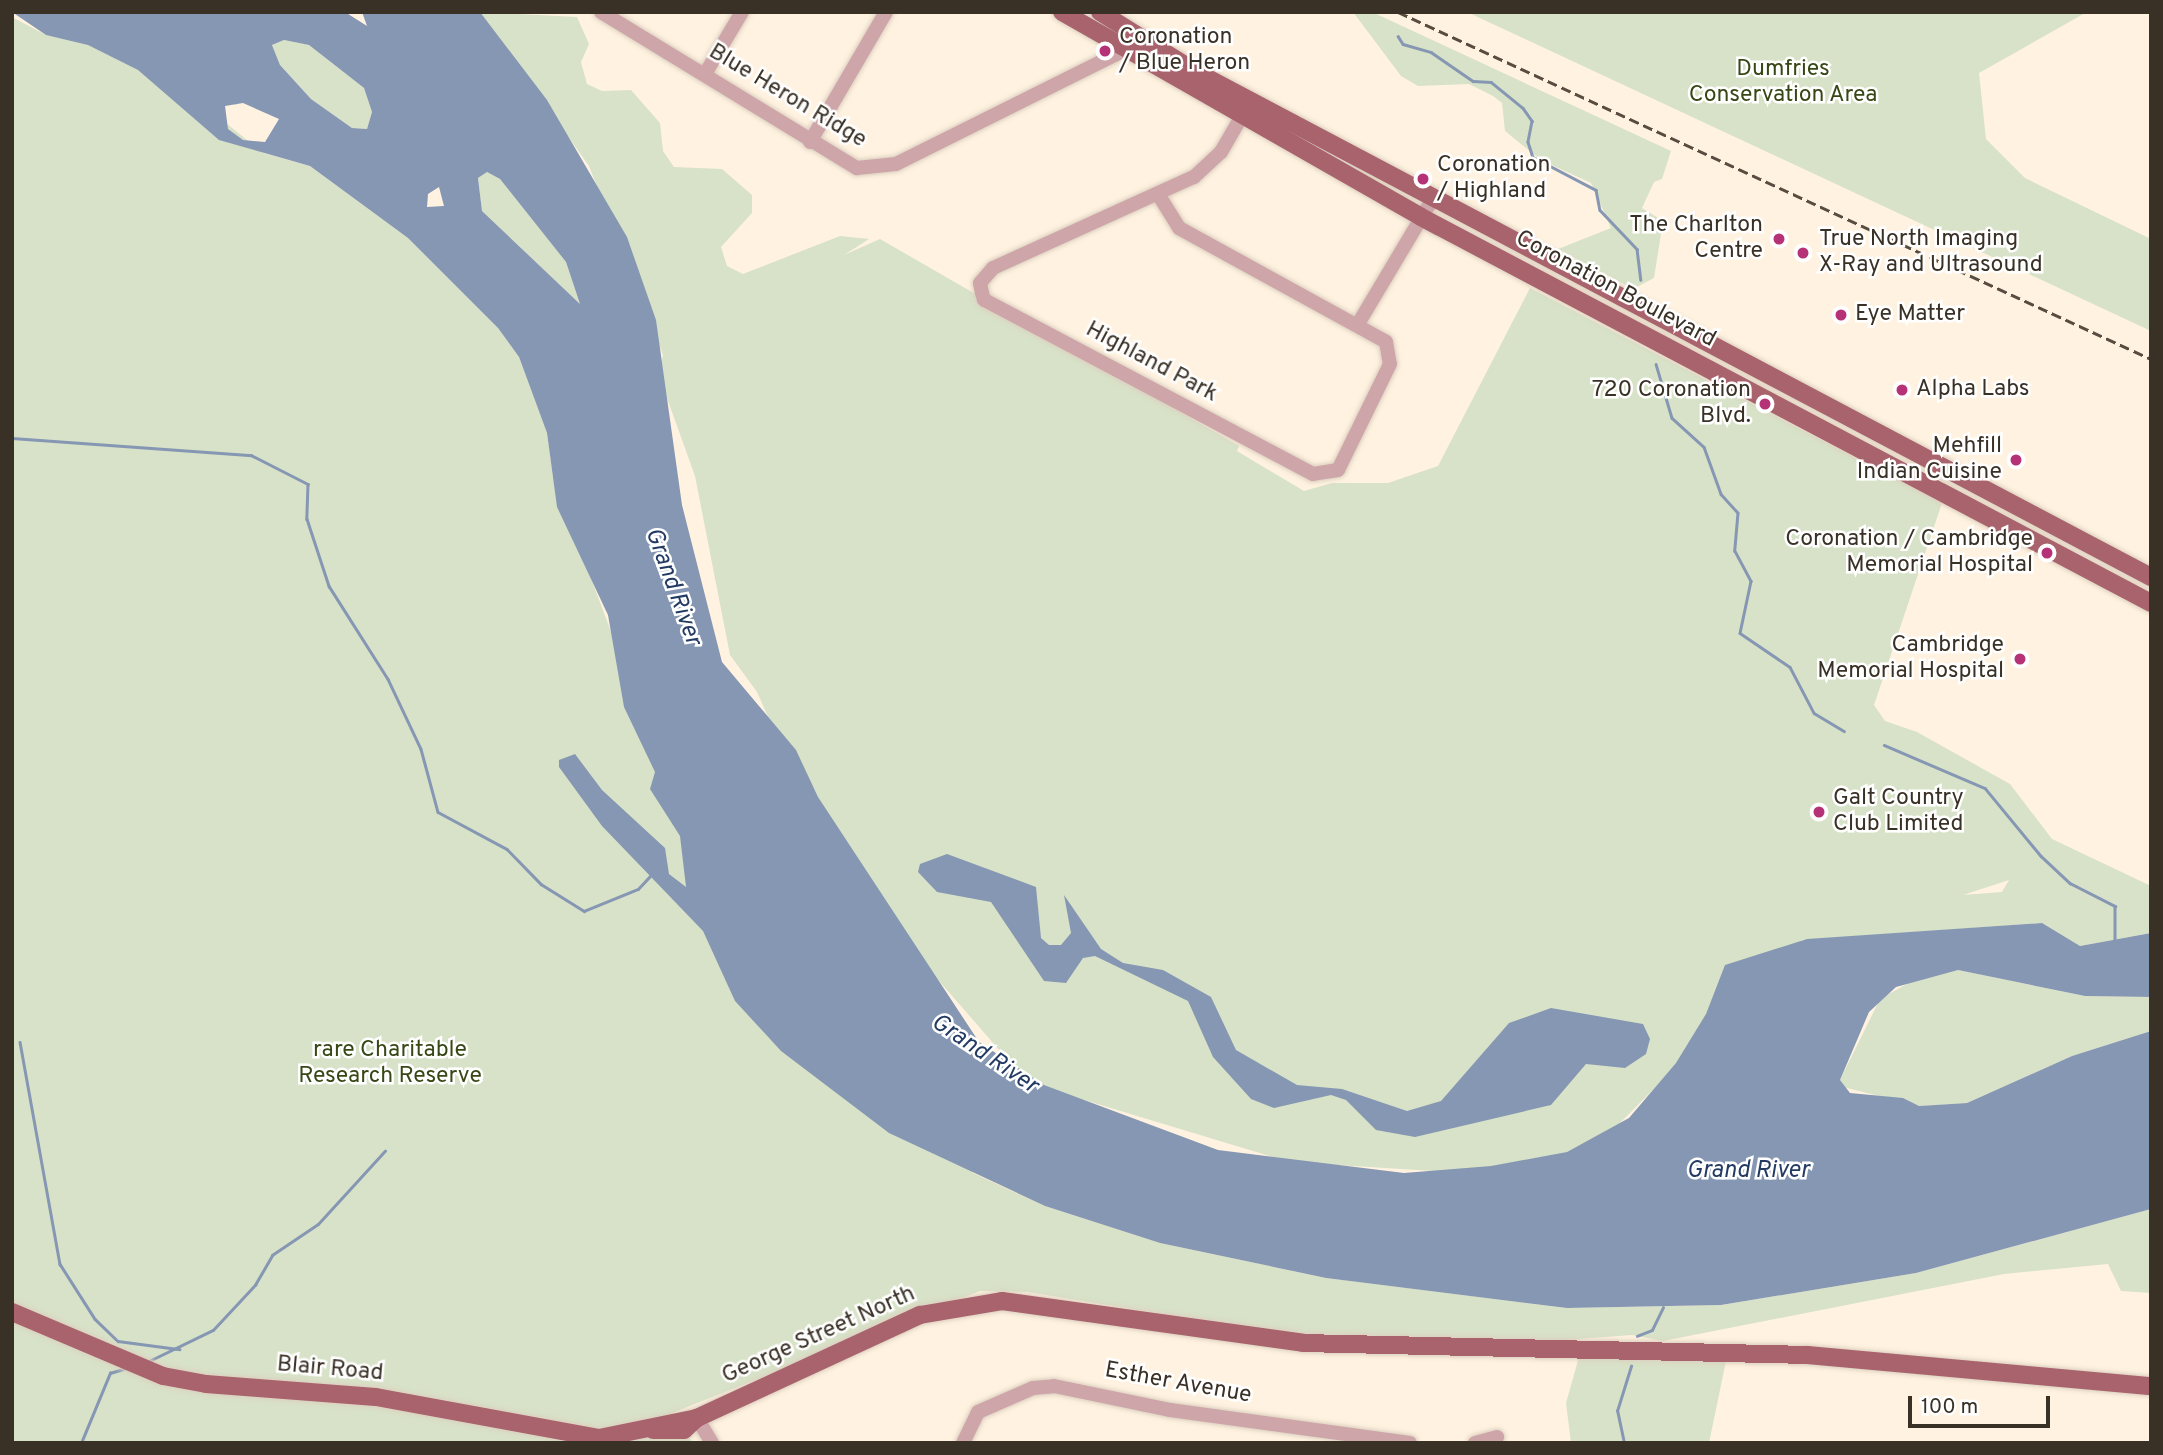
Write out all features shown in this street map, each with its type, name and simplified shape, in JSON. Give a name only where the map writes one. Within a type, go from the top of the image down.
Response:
[{"type":"main road","name":"Coronation Boulevard","points":[[1062,12],[1241,118],[1421,216],[2151,603]]},
{"type":"main road","name":"Coronation Boulevard","points":[[1100,12],[1251,99],[1433,198],[2151,577]]},
{"type":"main road","points":[[1584,301],[1594,283]]},
{"type":"main road","points":[[1914,476],[1952,481],[1958,473]]},
{"type":"main road","name":"George Street North","points":[[697,1418],[920,1315],[962,1304],[1035,1304],[1303,1343],[1808,1355],[2151,1386]]},
{"type":"main road","name":"Blair Road","points":[[12,1312],[163,1376],[206,1384],[376,1397],[600,1438],[653,1430],[684,1430],[697,1418]]},
{"type":"street","name":"Blue Heron Ridge","points":[[601,12],[705,74],[810,142],[857,168],[896,164],[1129,53],[1141,37]]},
{"type":"street","points":[[705,74],[742,12]]},
{"type":"street","points":[[810,142],[886,12]]},
{"type":"street","name":"Highland Park","points":[[1158,194],[1179,228],[1358,324],[1386,342],[1390,364],[1346,462],[1328,474],[1312,474],[984,300],[980,283],[993,268],[1158,194],[1209,166],[1251,99]]},
{"type":"street","points":[[1358,324],[1433,198]]},
{"type":"street","name":"Esther Avenue","points":[[963,1443],[978,1412],[1032,1388],[1054,1386],[1170,1410],[1410,1443]]},
{"type":"street","points":[[697,1418],[712,1443]]},
{"type":"street","points":[[1475,1443],[1497,1437]]},
{"type":"green space","points":[[480,12],[577,17],[589,44],[581,62],[587,84],[602,91],[631,90],[660,123],[663,151],[674,167],[722,169],[752,195],[752,213],[721,247],[727,266],[743,274],[840,236],[869,239],[844,255],[880,239],[1239,446],[1237,451],[1304,491],[1332,483],[1388,483],[1438,466],[1530,288],[1942,503],[1874,705],[1885,721],[1917,732],[2010,784],[2052,839],[2151,886],[2151,933],[2080,946],[2041,923],[1802,940],[1616,1127],[1567,1152],[1481,1174],[1289,1162],[1028,1083],[831,857],[757,692],[730,655],[695,476],[658,373],[663,355],[589,166]],"holes":[[[2009,880],[2002,892],[1963,895]]]},
{"type":"green space","points":[[1353,12],[1372,12],[1671,151],[1662,179],[1654,182],[1642,208],[1663,221],[1654,278],[1633,289],[1558,249],[1611,228],[1591,183],[1541,160],[1505,131],[1502,103],[1493,96],[1469,84],[1418,86],[1401,76]]},
{"type":"green space","name":"Dumfries Conservation Area","points":[[1467,12],[2087,12],[1979,73],[1986,139],[2025,178],[2151,239],[2151,331]]},
{"type":"green space","name":"rare Charitable Research Reserve","points":[[12,17],[46,35],[133,48],[263,153],[310,166],[408,238],[498,328],[519,357],[547,433],[553,477],[613,637],[973,1173],[1045,1206],[1160,1243],[1326,1278],[1567,1308],[1721,1305],[1916,1273],[2151,1209],[2151,1293],[2121,1291],[2108,1264],[2004,1274],[1663,1341],[1632,1335],[1553,1341],[1282,1333],[1027,1292],[980,1291],[672,1413],[693,1443],[12,1443]]},
{"type":"green space","points":[[284,40],[309,45],[364,88],[372,112],[367,129],[352,128],[311,99],[280,65],[272,45]]},
{"type":"green space","points":[[487,172],[500,179],[566,262],[580,304],[482,211],[478,178]]},
{"type":"green space","points":[[1958,970],[2085,996],[2151,997],[2151,1031],[2072,1056],[1967,1103],[1919,1106],[1843,1087],[1840,1080],[1880,999],[1921,976]]},
{"type":"green space","points":[[1727,1356],[1709,1443],[1571,1443],[1566,1403],[1579,1357]]},
{"type":"water","name":"Grand River","points":[[12,12],[345,12],[367,26],[362,12],[480,12],[547,100],[627,237],[656,320],[682,505],[722,662],[796,750],[818,797],[979,1042],[1044,1085],[1218,1150],[1404,1173],[1491,1166],[1567,1152],[1629,1118],[1676,1063],[1706,1014],[1725,965],[1807,939],[2042,923],[2080,946],[2151,933],[2151,997],[2085,996],[1958,970],[1896,987],[1869,1012],[1840,1080],[1850,1093],[1903,1098],[1919,1106],[1967,1103],[2072,1056],[2151,1031],[2151,1209],[1916,1273],[1721,1305],[1567,1308],[1326,1278],[1160,1243],[1045,1206],[889,1133],[781,1051],[735,1001],[703,931],[602,826],[559,767],[559,760],[575,754],[602,790],[665,848],[669,874],[686,887],[680,836],[650,789],[655,772],[624,707],[608,615],[557,507],[547,433],[519,357],[498,328],[408,238],[310,166],[219,140],[138,70],[88,45],[46,35]],"holes":[[[284,40],[309,45],[364,88],[372,112],[367,129],[352,128],[311,99],[280,65],[272,45]],[[243,103],[279,119],[265,142],[243,140],[228,129],[225,106]],[[487,172],[500,179],[566,262],[580,304],[482,211],[478,178]],[[439,187],[444,206],[427,207],[428,194]]]},
{"type":"water","points":[[947,854],[1036,887],[1041,938],[1049,945],[1061,945],[1071,933],[1064,895],[1101,949],[1123,963],[1163,970],[1211,997],[1236,1050],[1297,1085],[1342,1089],[1407,1111],[1441,1101],[1509,1023],[1551,1008],[1643,1024],[1650,1039],[1646,1054],[1625,1068],[1586,1064],[1551,1105],[1415,1137],[1376,1130],[1346,1100],[1331,1095],[1274,1108],[1251,1099],[1213,1057],[1188,1001],[1095,956],[1083,958],[1066,983],[1044,981],[991,902],[937,892],[918,872],[920,864]]},
{"type":"waterway","points":[[1398,36],[1403,44],[1431,52],[1473,81],[1491,82],[1523,108],[1532,121],[1528,142],[1533,157],[1596,190],[1600,210],[1637,249],[1641,280]]},
{"type":"waterway","points":[[1656,364],[1672,418],[1704,447],[1721,494],[1738,513],[1735,551],[1751,581],[1740,633],[1790,667],[1814,713],[1844,731]]},
{"type":"waterway","points":[[12,438],[251,455],[308,484],[307,519],[329,586],[388,679],[421,749],[438,812],[507,849],[541,884],[584,911],[638,889],[650,876]]},
{"type":"waterway","points":[[1884,745],[1985,788],[2041,856],[2070,883],[2115,906],[2115,943]]},
{"type":"waterway","points":[[20,1042],[60,1264],[95,1319],[118,1341],[179,1349]]},
{"type":"waterway","points":[[147,1362],[213,1330],[255,1285],[272,1255],[318,1224],[385,1151]]},
{"type":"waterway","points":[[1637,1336],[1652,1330],[1663,1307]]},
{"type":"waterway","points":[[1624,1443],[1617,1411],[1631,1366]]},
{"type":"waterway","points":[[81,1443],[110,1373],[123,1369]]},
{"type":"railway","points":[[1398,12],[2151,359]]},
{"type":"place","name":"Coronation / Blue Heron","points":[[1105,51]]},
{"type":"place","name":"Coronation / Highland","points":[[1423,179]]},
{"type":"place","name":"The Charlton Centre","points":[[1779,239]]},
{"type":"place","name":"True North Imaging X-Ray and Ultrasound","points":[[1803,253]]},
{"type":"place","name":"Eye Matter","points":[[1841,315]]},
{"type":"place","name":"Alpha Labs","points":[[1902,390]]},
{"type":"place","name":"720 Coronation Blvd.","points":[[1765,404]]},
{"type":"place","name":"Mehfill Indian Cuisine","points":[[2016,460]]},
{"type":"place","name":"Coronation / Cambridge Memorial Hospital","points":[[2047,553]]},
{"type":"place","name":"Cambridge Memorial Hospital","points":[[2020,659]]},
{"type":"place","name":"Galt Country Club Limited","points":[[1819,812]]}]
